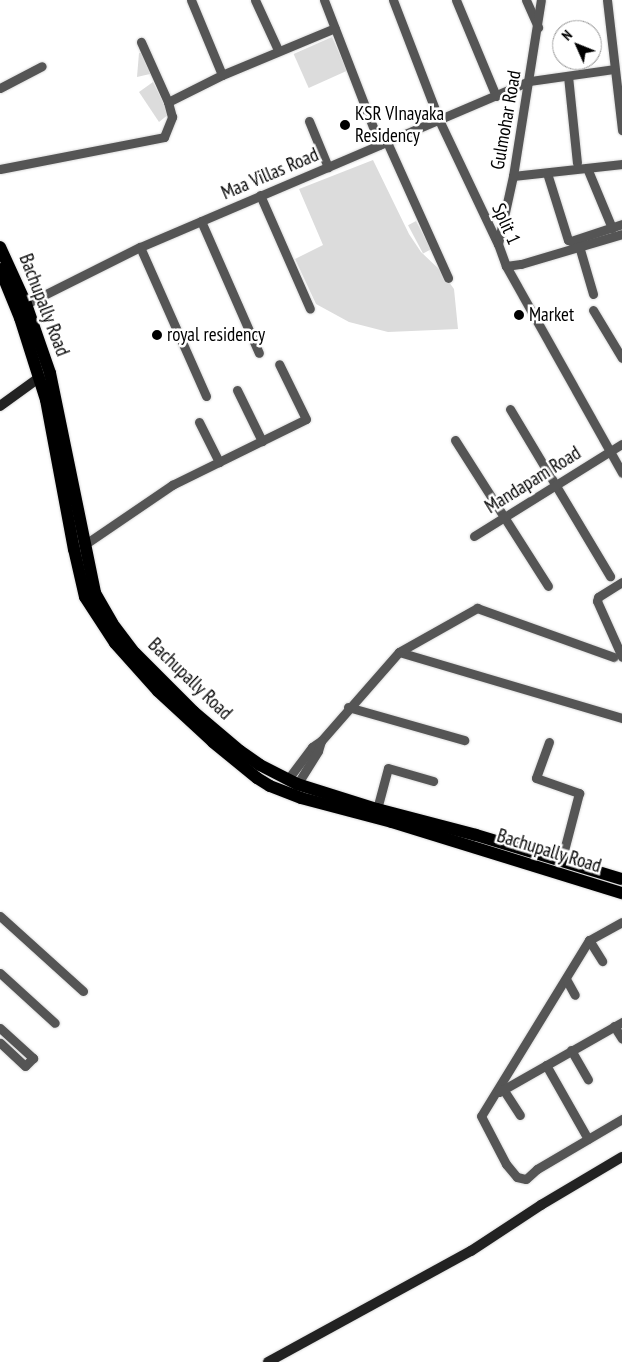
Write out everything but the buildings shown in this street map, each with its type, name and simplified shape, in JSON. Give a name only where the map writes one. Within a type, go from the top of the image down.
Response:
[{"type":"main road","name":"Bachupally Road","points":[[0,247],[26,304],[50,373],[95,593],[112,623],[135,653],[194,712],[240,751],[260,765],[293,781],[376,809],[476,835],[622,879]]},
{"type":"main road","name":"Bachupally Road","points":[[0,270],[20,318],[46,400],[74,550],[85,597],[102,624],[132,664],[158,691],[212,742],[257,778],[302,798],[392,822],[622,893]]},
{"type":"street","points":[[191,0],[222,75]]},
{"type":"street","points":[[254,0],[278,50]]},
{"type":"street","points":[[324,0],[384,143],[448,278]]},
{"type":"street","name":"Split 1","points":[[393,0],[438,116],[498,244],[506,266],[622,473]]},
{"type":"street","points":[[456,0],[496,96]]},
{"type":"street","points":[[526,0],[538,27]]},
{"type":"street","name":"Gulmohar Road","points":[[498,244],[514,176],[541,0]]},
{"type":"street","points":[[607,0],[622,130]]},
{"type":"street","points":[[168,102],[278,50],[335,28]]},
{"type":"street","points":[[0,169],[164,137],[172,117],[168,102],[141,42]]},
{"type":"street","points":[[0,88],[42,66]]},
{"type":"street","name":"Maa Villas Road","points":[[26,304],[140,247],[384,143],[438,116],[496,96],[530,81],[614,69]]},
{"type":"street","points":[[568,76],[577,163]]},
{"type":"street","points":[[309,121],[328,167]]},
{"type":"street","points":[[514,176],[622,164]]},
{"type":"street","points":[[587,168],[612,228]]},
{"type":"street","points":[[547,173],[568,240],[622,224]]},
{"type":"street","points":[[260,196],[310,309]]},
{"type":"street","points":[[201,220],[259,353]]},
{"type":"street","points":[[506,266],[521,264],[622,234]]},
{"type":"street","points":[[579,246],[593,294]]},
{"type":"street","points":[[140,247],[206,396]]},
{"type":"street","points":[[593,310],[622,358]]},
{"type":"street","points":[[84,545],[172,485],[306,419],[279,364]]},
{"type":"street","points":[[0,406],[40,377]]},
{"type":"street","points":[[237,390],[262,440]]},
{"type":"street","points":[[510,409],[610,576]]},
{"type":"street","points":[[199,422],[219,462]]},
{"type":"street","points":[[455,440],[548,586]]},
{"type":"street","name":"Mandapam Road","points":[[474,536],[622,444]]},
{"type":"street","points":[[618,657],[597,601],[598,597],[622,582]]},
{"type":"street","points":[[293,781],[312,747],[320,741],[348,707],[399,652],[477,608],[618,657]]},
{"type":"street","points":[[399,652],[622,718]]},
{"type":"street","points":[[348,707],[464,740]]},
{"type":"street","points":[[549,742],[536,778],[579,793],[561,862]]},
{"type":"street","points":[[376,809],[388,768],[433,781]]},
{"type":"street","points":[[0,916],[82,991]]},
{"type":"street","points":[[622,922],[589,940],[500,1091],[481,1116],[506,1164],[517,1177],[526,1179],[536,1169],[622,1120]]},
{"type":"street","points":[[589,940],[602,961]]},
{"type":"street","points":[[0,973],[56,1023]]},
{"type":"street","points":[[566,978],[575,995]]},
{"type":"street","points":[[500,1091],[618,1024],[622,1039]]},
{"type":"street","points":[[0,1028],[33,1058],[25,1066],[0,1043]]},
{"type":"street","points":[[571,1050],[588,1079]]},
{"type":"street","points":[[546,1065],[588,1139]]},
{"type":"street","points":[[500,1091],[520,1115]]},
{"type":"street","points":[[268,1362],[471,1251],[541,1205],[622,1157]]},
{"type":"shaded area","points":[[332,37],[347,71],[309,88],[294,54]]},
{"type":"shaded area","points":[[144,52],[150,74],[137,77],[139,53]]},
{"type":"shaded area","points":[[153,82],[169,114],[159,122],[139,92]]},
{"type":"shaded area","points":[[373,160],[409,234],[421,252],[441,271],[454,289],[458,329],[388,332],[349,322],[316,304],[295,259],[323,245],[299,189]]},
{"type":"shaded area","points":[[416,221],[431,249],[423,253],[408,225]]},
{"type":"place","name":"KSR VInayaka Residency","points":[[345,125]]},
{"type":"place","name":"Market","points":[[519,315]]},
{"type":"place","name":"royal residency","points":[[157,335]]}]
